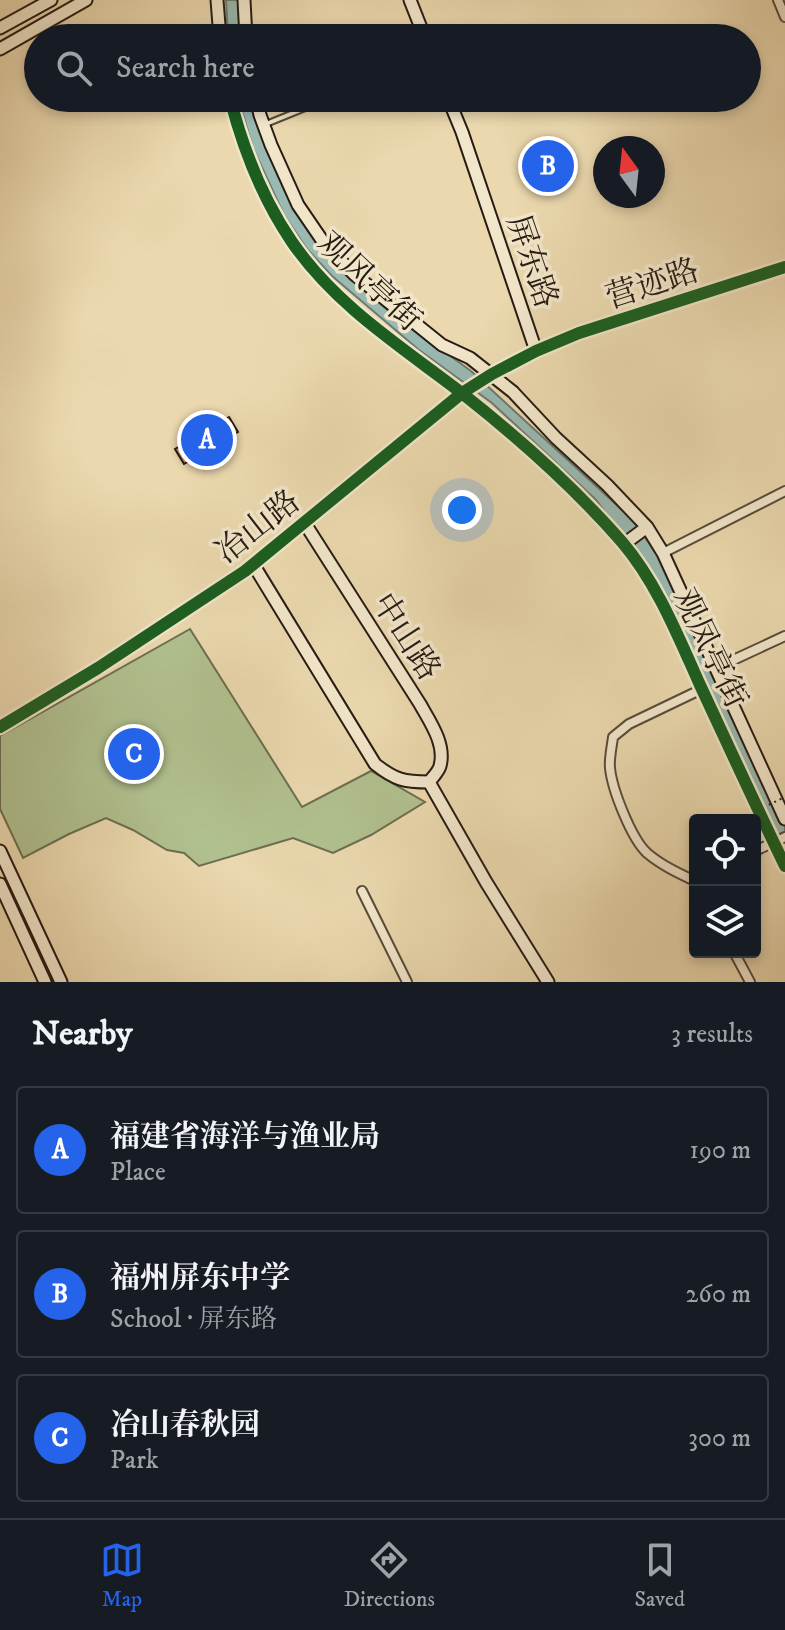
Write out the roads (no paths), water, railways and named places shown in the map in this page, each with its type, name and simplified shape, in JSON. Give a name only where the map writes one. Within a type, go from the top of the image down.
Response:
[{"type":"street","points":[[0,28],[51,0]]},
{"type":"street","points":[[43,24],[86,0]]},
{"type":"street","points":[[217,0],[219,24]]},
{"type":"street","points":[[244,0],[245,24]]},
{"type":"street","points":[[410,0],[419,24]]},
{"type":"street","points":[[778,0],[785,17]]},
{"type":"street","points":[[0,49],[23,35],[15,20]]},
{"type":"street","name":"观风亭街","points":[[234,112],[244,148],[273,213],[307,262],[356,313],[509,431],[568,484],[624,544]]},
{"type":"street","name":"观风亭街","points":[[260,112],[298,205],[326,246],[355,275],[442,345],[470,358],[513,392],[647,527],[663,553],[784,816]]},
{"type":"street","name":"屏东路","points":[[454,112],[536,351]]},
{"type":"street","name":"营迹路","points":[[536,351],[579,333],[785,267]]},
{"type":"street","name":"冶山路","points":[[0,727],[98,668],[253,564],[462,393],[536,351]]},
{"type":"street","points":[[663,553],[785,491]]},
{"type":"street","name":"中山路","points":[[304,522],[435,732],[442,751],[440,768],[429,782]]},
{"type":"street","points":[[624,544],[647,527]]},
{"type":"street","name":"观凤亭街","points":[[624,544],[648,578],[758,810],[779,840],[785,866]]},
{"type":"street","points":[[253,564],[375,764],[391,777],[429,782],[548,982]]},
{"type":"street","points":[[716,668],[785,636]]},
{"type":"street","points":[[689,878],[671,870],[645,851],[618,799],[610,767],[613,737],[629,724],[702,689]]},
{"type":"street","points":[[0,851],[61,982]]},
{"type":"street","points":[[0,884],[45,982]]},
{"type":"street","points":[[362,891],[407,982]]},
{"type":"street","points":[[737,958],[750,982]]},
{"type":"lane","points":[[264,125],[296,112]]},
{"type":"water","points":[[226,0],[238,0],[239,24],[227,24]]},
{"type":"water","points":[[242,112],[254,112],[294,210],[335,263],[392,314],[471,371],[633,520],[664,565],[785,825],[785,834],[777,837],[666,594],[596,500],[492,403],[419,350],[332,276],[307,249],[284,215],[253,148]]},
{"type":"place","name":"福州屏东中学","points":[[548,166]]},
{"type":"place","name":"福建省海洋与渔业局","points":[[207,440]]},
{"type":"place","name":"冶山春秋园","points":[[134,754]]}]
